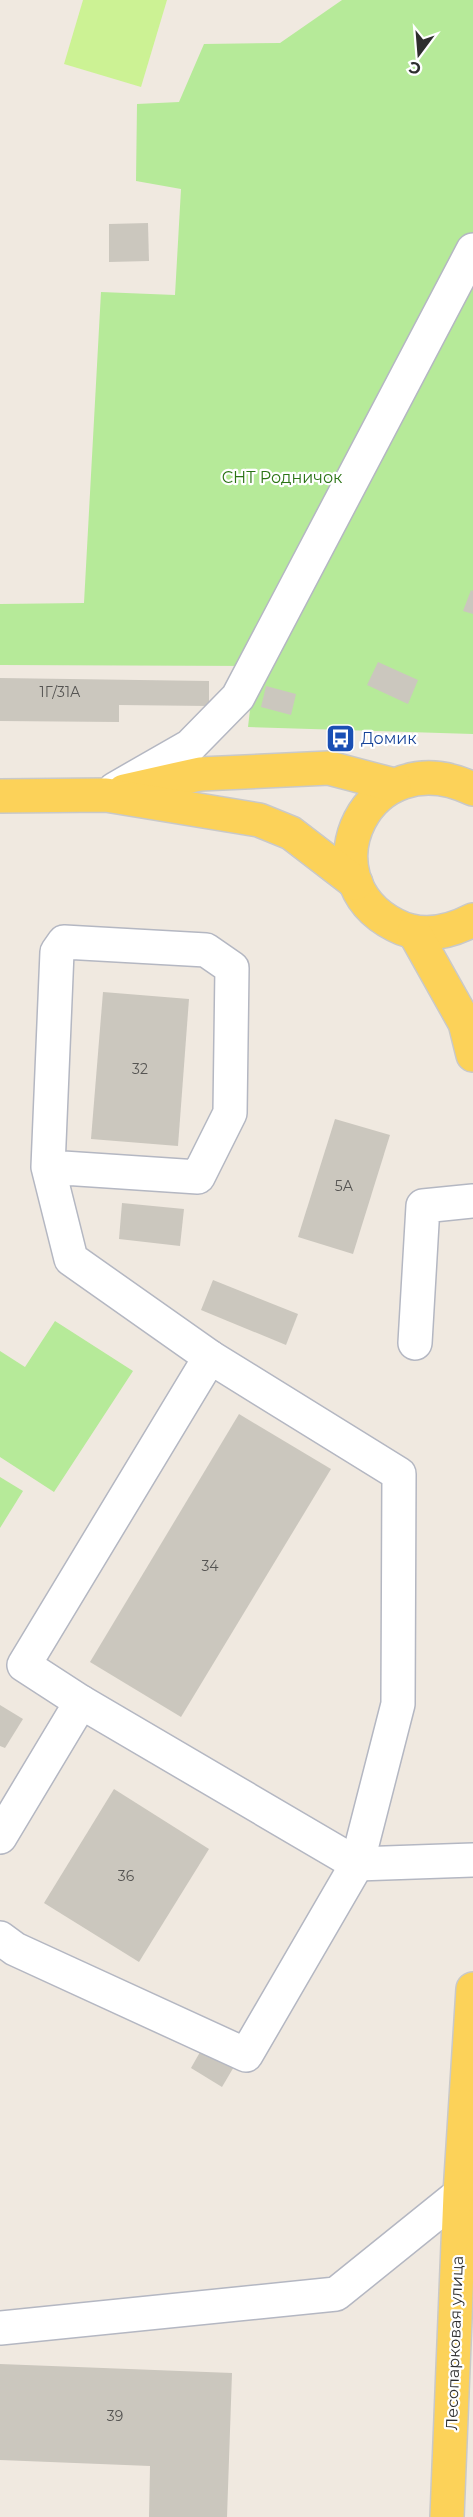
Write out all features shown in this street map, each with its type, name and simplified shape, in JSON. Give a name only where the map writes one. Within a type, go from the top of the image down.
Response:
[{"type":"main road","points":[[106,795],[200,774],[329,768],[394,785]]},
{"type":"main road","points":[[473,789],[456,781],[434,777],[410,779],[394,785],[369,804],[358,821],[352,841],[351,862],[356,883],[366,902],[386,921],[414,932],[427,934],[454,930],[473,920]]},
{"type":"main road","points":[[0,796],[106,795],[259,820],[291,833],[356,883]]},
{"type":"main road","points":[[414,932],[465,1023],[473,1055]]},
{"type":"main road","name":"Лесопарковая улица","points":[[447,2517],[460,2194],[473,1989]]},
{"type":"street","points":[[106,795],[190,746],[238,697],[473,250]]},
{"type":"street","points":[[0,1938],[15,1949],[246,2055],[357,1864],[398,1704],[399,1474],[210,1357],[71,1259],[48,1167],[57,951],[64,942],[206,950],[232,969],[230,1113],[198,1177],[48,1167]]},
{"type":"street","points":[[415,1343],[423,1206],[473,1201]]},
{"type":"street","points":[[210,1357],[12,1668],[81,1702],[357,1864],[473,1860]]},
{"type":"street","points":[[0,1837],[81,1702]]},
{"type":"street","points":[[0,2328],[336,2294],[460,2194]]},
{"type":"green space","points":[[83,0],[167,0],[141,87],[64,64]]},
{"type":"green space","name":"СНТ Родничок","points":[[342,0],[473,0],[473,734],[248,727],[255,666],[0,665],[0,604],[84,603],[101,292],[175,295],[181,189],[136,181],[137,104],[179,102],[204,44],[280,43]]},
{"type":"green space","points":[[55,1321],[133,1371],[54,1492],[0,1457],[0,1351],[25,1367]]},
{"type":"green space","points":[[0,1477],[23,1491],[0,1528]]},
{"type":"building","points":[[148,223],[149,261],[109,262],[109,224]]},
{"type":"building","points":[[471,590],[473,591],[473,614],[463,611]]},
{"type":"building","points":[[378,662],[418,680],[408,704],[367,685]]},
{"type":"building","points":[[0,678],[209,681],[209,706],[119,705],[119,722],[0,721]]},
{"type":"building","points":[[266,686],[296,694],[291,715],[261,707]]},
{"type":"building","points":[[103,992],[189,999],[178,1146],[91,1139]]},
{"type":"building","points":[[335,1119],[390,1135],[353,1254],[298,1237]]},
{"type":"building","points":[[122,1203],[184,1209],[180,1246],[119,1239]]},
{"type":"building","points":[[213,1280],[298,1314],[286,1345],[201,1310]]},
{"type":"building","points":[[239,1414],[331,1469],[181,1717],[90,1662]]},
{"type":"building","points":[[0,1705],[23,1719],[5,1748],[0,1746]]},
{"type":"building","points":[[114,1789],[209,1849],[139,1962],[44,1903]]},
{"type":"building","points":[[204,2045],[235,2065],[222,2087],[191,2068]]},
{"type":"building","points":[[0,2364],[232,2373],[227,2517],[149,2517],[150,2466],[0,2460]]},
{"type":"place","name":"Домик","points":[[340,738]]}]
